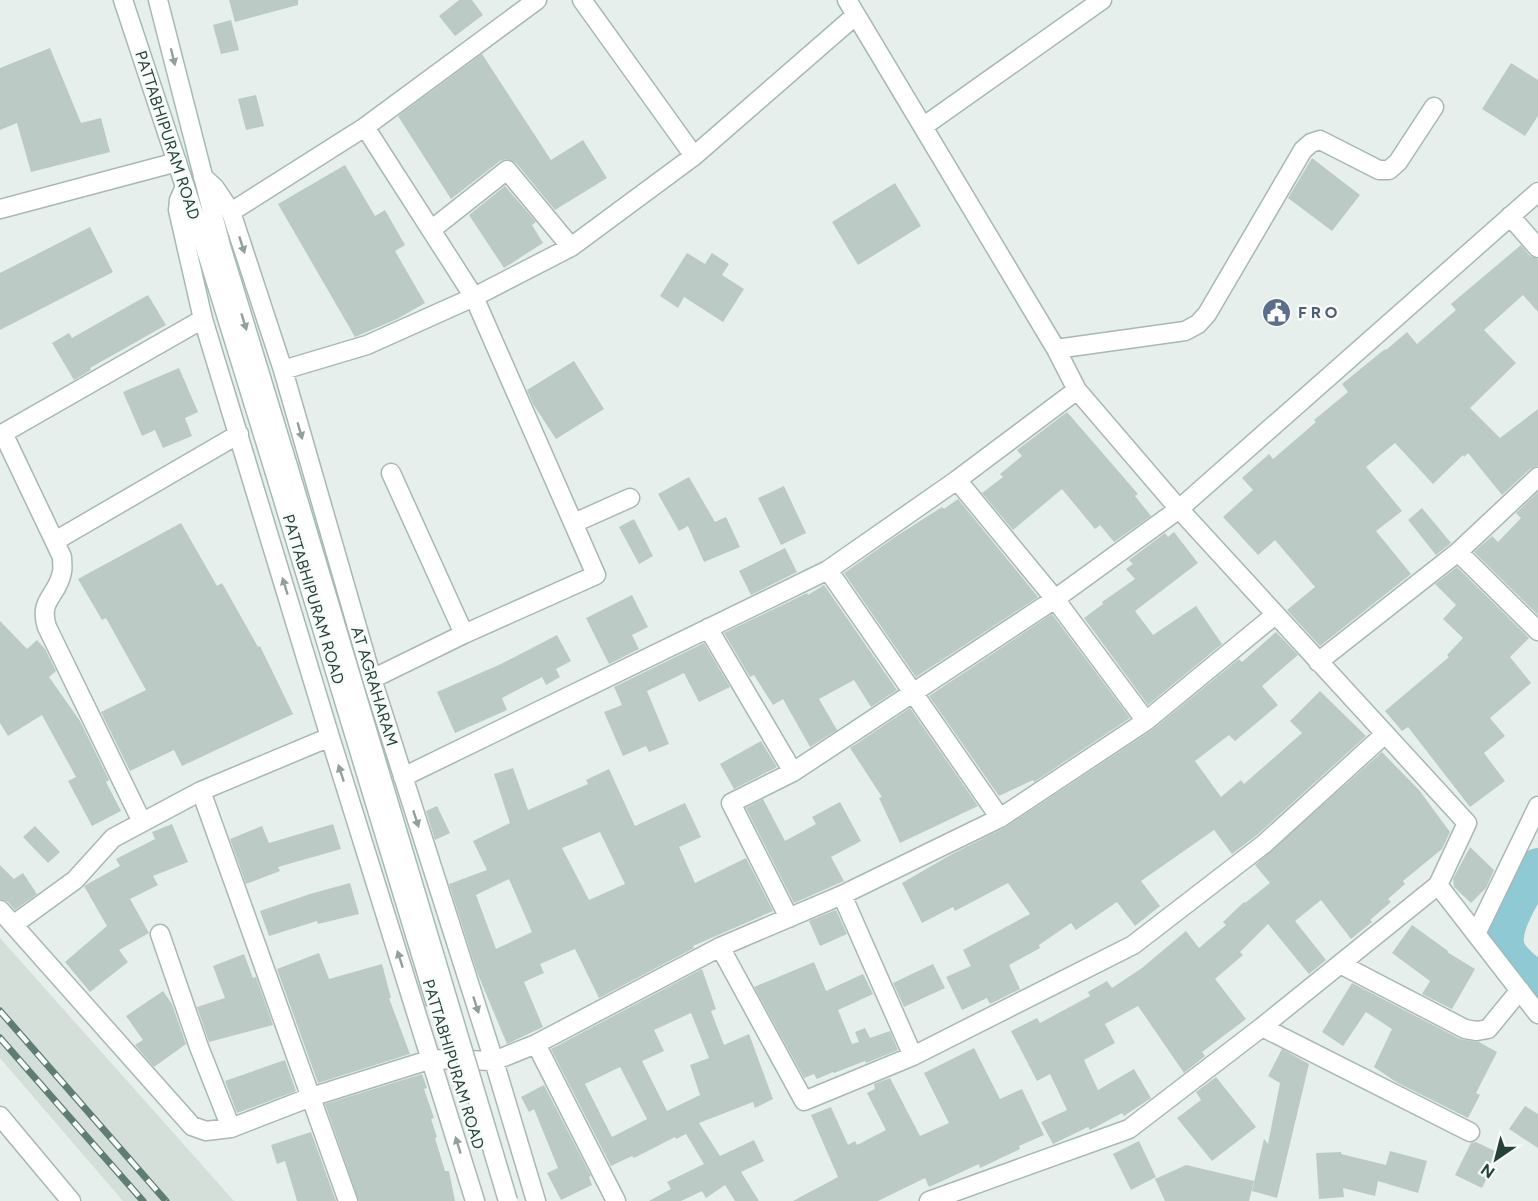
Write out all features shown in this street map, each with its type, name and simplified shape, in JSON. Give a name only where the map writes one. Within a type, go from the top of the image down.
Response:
[{"type":"street","name":"PATTABHIPURAM ROAD","points":[[123,0],[281,468],[508,1201]]},
{"type":"street","name":"PATTABHIPURAM ROAD","points":[[158,0],[281,468],[495,1201]]},
{"type":"street","points":[[231,212],[365,127],[537,0]]},
{"type":"street","points":[[582,0],[694,156]]},
{"type":"street","points":[[924,126],[1101,0]]},
{"type":"street","points":[[283,370],[367,345],[474,297],[571,247],[694,156],[851,7],[1056,349],[1077,390],[1179,509],[1467,823],[1438,885],[1262,1027],[1129,1129],[929,1201]]},
{"type":"street","points":[[1056,349],[1185,330],[1198,324],[1207,314],[1303,150],[1311,143],[1320,140],[1379,170],[1389,170],[1398,162],[1434,107]]},
{"type":"street","points":[[365,127],[474,297],[596,575],[372,678]]},
{"type":"street","points":[[0,208],[177,162]]},
{"type":"street","points":[[431,230],[507,170],[571,247]]},
{"type":"street","name":"AT AGRAHARAM","points":[[203,177],[215,189],[231,212],[283,370],[372,678],[494,1061],[536,1201]]},
{"type":"street","points":[[185,186],[179,200],[178,210],[203,319],[330,737],[475,1201]]},
{"type":"street","points":[[789,918],[731,803],[793,772],[1055,599],[1179,509],[1538,192]]},
{"type":"street","points":[[1510,216],[1538,248]]},
{"type":"street","points":[[142,822],[47,627],[43,615],[44,605],[62,572],[62,557],[1,434],[203,319]]},
{"type":"street","points":[[403,777],[828,570],[957,480],[1077,390]]},
{"type":"street","points":[[55,541],[239,434]]},
{"type":"street","points":[[391,473],[464,634]]},
{"type":"street","points":[[1318,662],[1458,552],[1538,477]]},
{"type":"street","points":[[957,480],[1055,599],[1146,721]]},
{"type":"street","points":[[574,523],[630,498]]},
{"type":"street","points":[[1458,552],[1538,631]]},
{"type":"street","points":[[828,570],[1000,818]]},
{"type":"street","points":[[0,910],[192,1126],[206,1131],[231,1128],[311,1098],[432,1059],[494,1061],[536,1044],[720,947],[842,895],[1000,818],[1146,721],[1275,615]]},
{"type":"street","points":[[708,628],[793,772]]},
{"type":"street","points":[[720,947],[804,1101],[913,1056],[1133,945],[1264,844],[1385,734]]},
{"type":"street","points":[[13,925],[75,880],[113,838],[201,791],[330,737]]},
{"type":"street","points":[[201,791],[348,1201]]},
{"type":"street","points":[[1476,934],[1538,806]]},
{"type":"street","points":[[1438,885],[1538,1014]]},
{"type":"street","points":[[842,895],[913,1056]]},
{"type":"street","points":[[160,934],[199,1047],[231,1128]]},
{"type":"street","points":[[1340,964],[1465,1029],[1477,1031],[1488,1029],[1520,990]]},
{"type":"street","points":[[1262,1027],[1470,1132]]},
{"type":"street","points":[[536,1044],[616,1201]]},
{"type":"street","points":[[0,1116],[71,1201]]},
{"type":"shaded area","points":[[0,938],[234,1201],[123,1201],[0,1058]]},
{"type":"building","points":[[229,0],[298,0],[298,5],[235,22]]},
{"type":"building","points":[[459,0],[472,0],[483,15],[455,36],[439,16]]},
{"type":"building","points":[[231,20],[239,50],[221,54],[213,25]]},
{"type":"building","points":[[50,48],[81,123],[101,118],[110,152],[31,172],[17,123],[0,130],[0,68]]},
{"type":"building","points":[[482,54],[551,160],[583,140],[607,178],[555,210],[516,163],[506,159],[500,161],[451,199],[398,116]]},
{"type":"building","points":[[1511,63],[1538,80],[1538,116],[1525,136],[1482,109]]},
{"type":"building","points":[[256,95],[264,126],[246,130],[238,99]]},
{"type":"building","points":[[1312,158],[1360,195],[1332,231],[1288,198]]},
{"type":"building","points":[[345,165],[375,216],[385,210],[405,245],[395,251],[425,303],[397,319],[355,337],[278,204]]},
{"type":"building","points":[[895,183],[921,226],[858,265],[832,222]]},
{"type":"building","points":[[505,186],[536,222],[532,225],[543,243],[504,268],[469,215]]},
{"type":"building","points":[[90,227],[113,272],[0,330],[0,273]]},
{"type":"building","points":[[1521,245],[1530,256],[1538,259],[1538,312],[1523,295],[1484,330],[1516,363],[1470,408],[1500,438],[1538,409],[1538,466],[1530,469],[1502,495],[1468,453],[1464,457],[1463,455],[1433,484],[1395,443],[1366,467],[1402,511],[1376,531],[1411,574],[1320,646],[1287,610],[1315,587],[1275,540],[1258,555],[1223,517],[1253,490],[1242,478],[1269,454],[1273,459],[1316,422],[1314,420],[1348,392],[1342,384],[1407,332],[1417,344],[1456,310],[1451,304]]},
{"type":"building","points":[[687,253],[705,264],[712,253],[729,264],[722,275],[744,289],[723,322],[684,297],[678,308],[660,296]]},
{"type":"building","points":[[148,295],[166,325],[90,368],[91,370],[74,380],[52,343],[69,333],[72,338]]},
{"type":"building","points":[[574,361],[604,409],[556,439],[533,404],[527,390]]},
{"type":"building","points":[[179,368],[198,412],[185,418],[192,436],[163,448],[155,430],[142,436],[123,392]]},
{"type":"building","points":[[1067,412],[1138,494],[1135,496],[1151,516],[1114,542],[1100,525],[1095,529],[1062,489],[1013,530],[982,493],[1003,477],[1000,474],[1022,456],[1017,450]]},
{"type":"building","points":[[689,477],[715,522],[726,517],[740,547],[704,562],[688,526],[679,531],[658,494]]},
{"type":"building","points":[[784,486],[806,533],[781,545],[758,498]]},
{"type":"building","points":[[1538,492],[1538,615],[1474,552],[1492,536],[1498,542],[1521,518],[1516,513]]},
{"type":"building","points":[[958,499],[1038,597],[916,677],[844,573],[895,537]]},
{"type":"building","points":[[1422,508],[1451,543],[1436,555],[1408,520]]},
{"type":"building","points":[[634,519],[653,556],[639,564],[619,527]]},
{"type":"building","points":[[181,523],[217,586],[222,583],[258,647],[260,646],[293,714],[182,766],[174,750],[130,771],[101,712],[146,690],[106,618],[102,620],[78,579]]},
{"type":"building","points":[[1174,532],[1198,563],[1135,611],[1153,635],[1196,606],[1222,644],[1148,705],[1084,618],[1135,579],[1126,569],[1133,564],[1129,560],[1165,533],[1168,537]]},
{"type":"building","points":[[785,548],[797,572],[751,595],[739,571]]},
{"type":"building","points":[[1457,567],[1529,638],[1510,657],[1531,683],[1490,718],[1505,736],[1484,753],[1505,781],[1470,807],[1408,727],[1402,731],[1385,711],[1449,657],[1447,655],[1463,638],[1443,619],[1456,605],[1435,584]]},
{"type":"building","points":[[824,585],[897,690],[871,707],[854,680],[819,699],[837,730],[810,747],[783,699],[773,705],[754,675],[750,677],[724,633],[807,593],[808,595]]},
{"type":"building","points":[[632,595],[648,627],[632,635],[639,649],[609,664],[586,618]]},
{"type":"building","points":[[1052,614],[1130,718],[1034,782],[1033,780],[999,796],[929,696]]},
{"type":"building","points":[[0,621],[27,649],[37,640],[45,649],[56,671],[49,677],[80,721],[109,780],[106,782],[121,811],[92,826],[68,781],[76,777],[42,715],[8,736],[0,723]]},
{"type":"building","points":[[1276,632],[1298,655],[1262,686],[1278,705],[1235,741],[1229,735],[1195,761],[1221,797],[1241,780],[1244,784],[1302,733],[1290,721],[1320,691],[1366,736],[1257,835],[1232,854],[1214,830],[1141,881],[1160,906],[1135,926],[1117,902],[1076,930],[1071,923],[1039,945],[1040,948],[1009,965],[1020,989],[990,1004],[987,998],[962,1010],[946,977],[971,966],[963,950],[1030,914],[1008,883],[955,911],[953,907],[922,923],[902,883],[952,854],[1006,827],[1152,730],[1239,659],[1242,662]]},
{"type":"building","points":[[557,635],[571,661],[556,669],[560,677],[546,685],[542,677],[502,698],[507,710],[455,733],[437,692],[501,664]]},
{"type":"building","points":[[704,643],[730,687],[699,702],[684,673],[647,691],[669,744],[649,752],[646,746],[623,756],[604,712],[622,705],[614,687]]},
{"type":"building","points":[[910,708],[978,806],[900,843],[879,798],[882,797],[850,748]]},
{"type":"building","points":[[761,741],[777,767],[734,789],[720,764]]},
{"type":"building","points":[[1382,752],[1419,790],[1450,832],[1442,849],[1403,881],[1405,884],[1388,899],[1391,902],[1351,939],[1321,900],[1295,921],[1326,960],[1309,974],[1268,924],[1240,952],[1243,955],[1215,979],[1246,1019],[1202,1052],[1205,1056],[1184,1073],[1138,1006],[1105,1024],[1115,1043],[1084,1060],[1098,1090],[1134,1069],[1151,1098],[1124,1116],[1122,1113],[1090,1130],[1088,1127],[1053,1144],[1041,1122],[1067,1110],[1050,1074],[1037,1081],[1011,1031],[1037,1018],[1040,1023],[1090,996],[1088,992],[1107,981],[1112,988],[1142,968],[1186,931],[1199,948],[1226,925],[1223,922],[1244,902],[1270,883],[1255,865]]},
{"type":"building","points":[[513,768],[528,810],[588,784],[586,780],[609,769],[635,826],[685,803],[701,837],[679,847],[695,883],[746,858],[773,911],[693,946],[694,948],[599,998],[575,949],[540,964],[544,973],[524,982],[543,1027],[507,1044],[477,972],[449,884],[487,870],[473,841],[510,823],[494,774]],"holes":[[[600,832],[625,884],[589,900],[562,848]],[[509,879],[532,932],[496,949],[476,895]]]},
{"type":"building","points":[[763,799],[785,841],[816,824],[812,817],[840,802],[861,841],[831,857],[844,881],[794,903],[746,808]]},
{"type":"building","points":[[437,806],[450,833],[435,840],[426,811]]},
{"type":"building","points":[[172,824],[188,862],[153,876],[158,885],[130,899],[149,933],[119,950],[128,962],[90,992],[65,962],[107,926],[84,886],[120,866],[116,859],[155,839],[152,832]]},
{"type":"building","points":[[333,824],[341,849],[278,867],[280,871],[246,884],[230,839],[262,826],[269,843]]},
{"type":"building","points":[[35,826],[60,852],[48,863],[23,837]]},
{"type":"building","points":[[1470,847],[1494,870],[1486,888],[1471,903],[1454,887],[1453,879]]},
{"type":"building","points":[[0,865],[14,879],[23,873],[37,894],[15,910],[8,902],[0,899]]},
{"type":"building","points":[[350,883],[359,914],[318,924],[317,921],[269,936],[260,911]]},
{"type":"building","points":[[836,910],[847,934],[820,946],[809,921]]},
{"type":"building","points":[[1412,925],[1447,952],[1475,969],[1452,1009],[1422,994],[1430,981],[1392,953]]},
{"type":"building","points":[[319,953],[329,979],[382,964],[391,998],[389,998],[410,1054],[318,1083],[277,969]]},
{"type":"building","points":[[244,954],[253,978],[256,977],[273,1025],[209,1042],[197,1007],[225,998],[213,966]]},
{"type":"building","points":[[814,962],[826,991],[863,974],[873,994],[838,1010],[852,1044],[859,1042],[855,1032],[865,1028],[870,1038],[890,1031],[898,1050],[817,1079],[814,1074],[804,1078],[754,987]]},
{"type":"building","points":[[933,964],[945,988],[904,1007],[893,983]]},
{"type":"building","points":[[702,969],[716,1009],[711,1011],[724,1045],[749,1034],[773,1099],[755,1108],[753,1102],[699,1123],[720,1156],[754,1140],[764,1161],[741,1172],[759,1201],[735,1201],[725,1185],[706,1198],[702,1191],[681,1201],[649,1201],[671,1189],[667,1182],[704,1164],[686,1134],[611,1166],[551,1049]],"holes":[[[691,1013],[709,1058],[690,1065],[700,1095],[667,1111],[642,1061],[664,1051],[654,1030]],[[620,1067],[647,1119],[612,1137],[585,1084]]]},
{"type":"building","points":[[1352,983],[1460,1039],[1479,1042],[1497,1052],[1476,1093],[1480,1095],[1468,1118],[1396,1082],[1374,1067],[1392,1029],[1366,1012],[1343,1046],[1322,1032]]},
{"type":"building","points":[[163,991],[172,1004],[186,1044],[154,1067],[135,1045],[143,1040],[126,1016]]},
{"type":"building","points":[[974,1048],[1000,1099],[1022,1089],[1044,1135],[980,1168],[979,1164],[929,1187],[925,1178],[878,1201],[793,1201],[838,1177],[811,1115],[831,1107],[848,1145],[855,1141],[857,1145],[886,1130],[867,1093],[875,1089],[874,1084],[890,1078],[920,1136],[949,1123],[924,1073]]},
{"type":"building","points":[[1282,1049],[1309,1064],[1277,1198],[1252,1191],[1264,1139],[1268,1144],[1280,1083],[1268,1076]]},
{"type":"building","points":[[285,1060],[296,1091],[237,1113],[225,1081]]},
{"type":"building","points":[[422,1074],[427,1088],[424,1089],[434,1118],[431,1119],[437,1137],[435,1138],[445,1171],[449,1171],[455,1201],[359,1201],[325,1104]]},
{"type":"building","points":[[1216,1077],[1256,1127],[1212,1161],[1177,1118],[1201,1100],[1196,1092]]},
{"type":"building","points":[[544,1085],[591,1176],[589,1177],[592,1185],[561,1200],[547,1173],[558,1168],[534,1109],[529,1112],[521,1097]]},
{"type":"building","points":[[1525,1106],[1538,1114],[1538,1148],[1509,1129]]},
{"type":"building","points":[[311,1132],[336,1201],[297,1201],[285,1161],[277,1164],[271,1145]]},
{"type":"building","points":[[1139,1141],[1156,1177],[1131,1190],[1113,1154]]},
{"type":"building","points":[[1476,1142],[1499,1153],[1482,1188],[1455,1175],[1471,1143]]},
{"type":"building","points":[[1390,1151],[1427,1161],[1418,1193],[1378,1181],[1375,1196],[1343,1188],[1344,1197],[1319,1199],[1316,1153],[1341,1152],[1341,1154],[1386,1165]]},
{"type":"building","points":[[1186,1165],[1254,1181],[1249,1201],[1165,1201],[1155,1179]]},
{"type":"waterway","points":[[1538,867],[1514,909],[1506,932],[1505,943],[1511,957],[1538,983]]},
{"type":"railway","points":[[0,1011],[166,1201]]},
{"type":"railway","points":[[0,1038],[143,1201]]},
{"type":"place","name":"F R O","points":[[1277,312]]}]
